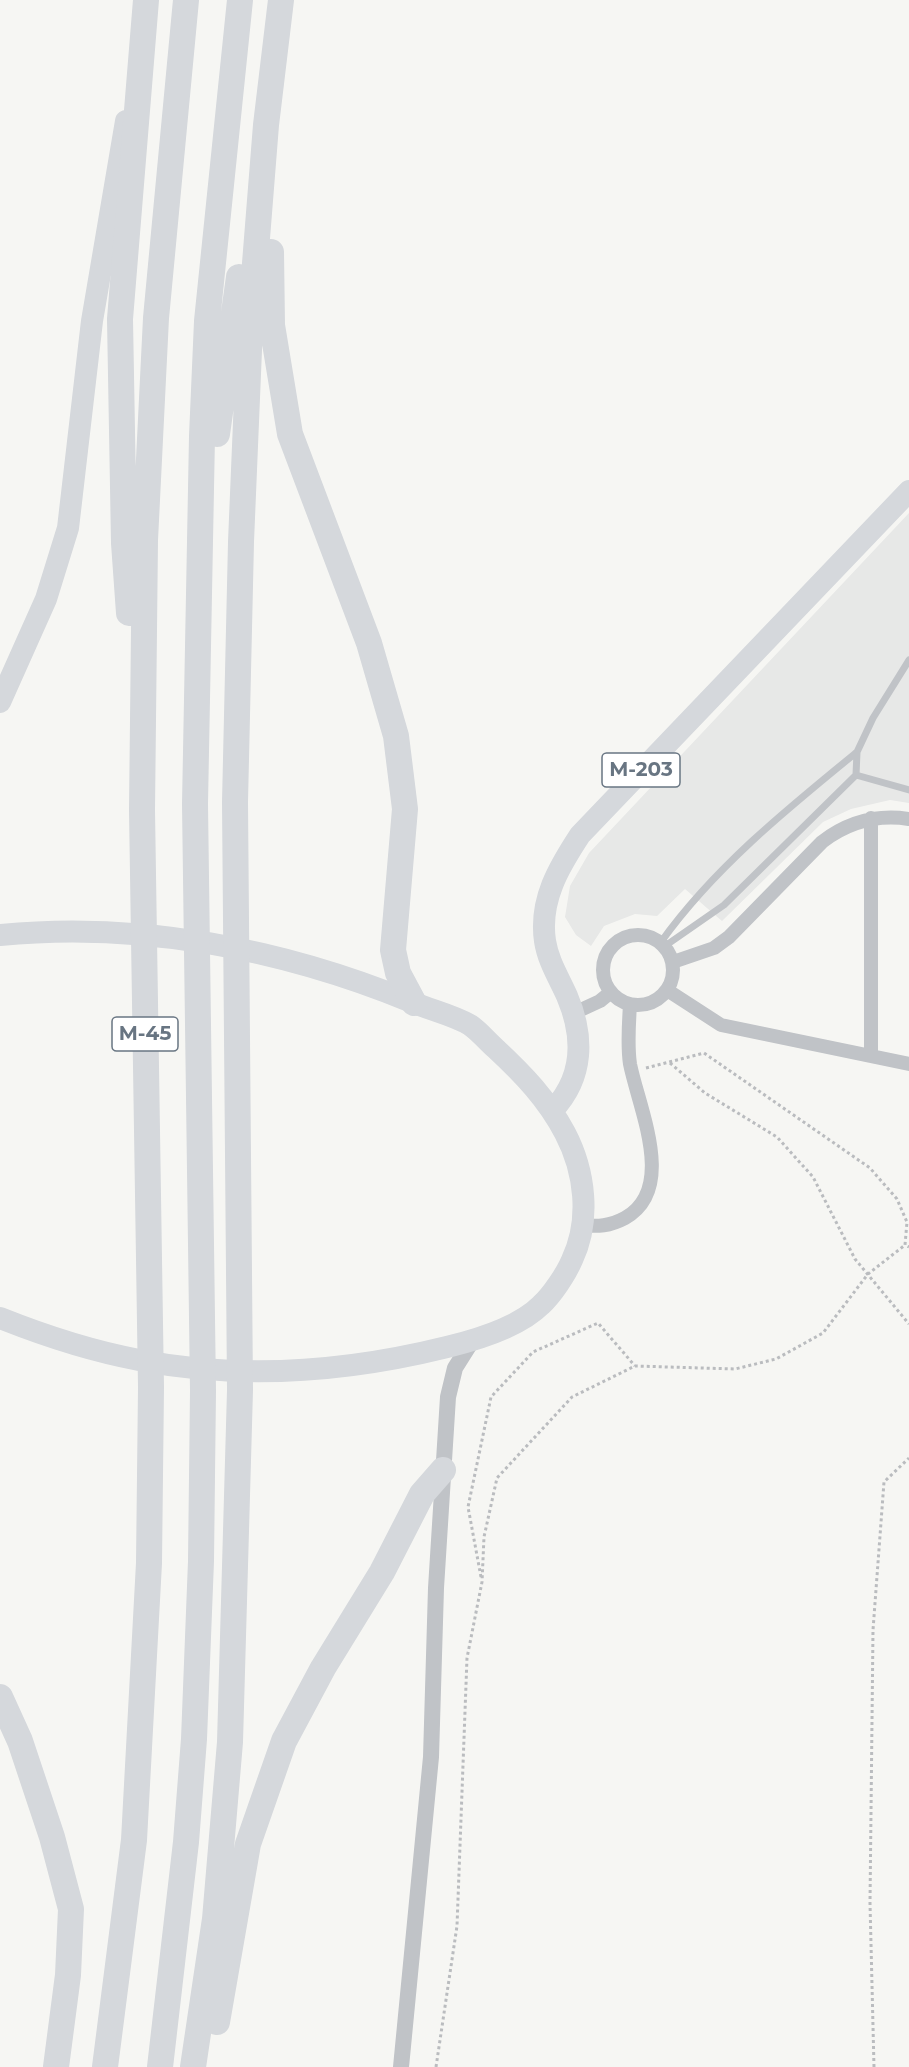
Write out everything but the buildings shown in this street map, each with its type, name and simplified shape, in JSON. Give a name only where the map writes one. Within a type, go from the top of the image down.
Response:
[{"type":"highway","name":"M-45","points":[[105,2067],[134,1840],[149,1563],[151,1387],[142,810],[145,540],[156,318],[186,0]]},
{"type":"highway","name":"M-45","points":[[160,2067],[192,1762],[201,1561],[203,1391],[195,804],[199,540],[207,321],[240,0]]},
{"type":"highway","points":[[193,2067],[215,1919],[230,1742],[240,1390],[235,802],[249,337],[266,125],[281,0]]},
{"type":"highway","points":[[288,0],[272,178],[272,325],[290,434],[369,643],[396,736],[405,809],[393,950],[399,973],[414,1003]]},
{"type":"highway","points":[[142,810],[124,543],[120,319],[145,9]]},
{"type":"highway","points":[[199,540],[231,321],[266,125]]},
{"type":"highway","points":[[209,2067],[248,1844],[284,1742],[323,1668],[382,1572],[422,1494],[443,1470]]},
{"type":"highway","points":[[0,1697],[27,1762],[52,1837],[71,1909],[68,1975],[56,2067]]},
{"type":"main road","points":[[0,702],[46,598],[68,528],[92,321],[145,9]]},
{"type":"main road","name":"M-203","points":[[553,1110],[564,1098],[578,1064],[579,1046],[574,1013],[551,962],[545,941],[544,919],[548,895],[559,866],[580,834],[909,491]]},
{"type":"main road","points":[[0,935],[54,929],[130,933],[208,942],[368,984],[470,1025],[531,1082],[553,1110],[573,1148],[584,1192],[581,1225],[572,1260],[540,1306],[504,1328],[472,1341],[355,1367],[277,1372],[212,1370],[141,1361],[76,1346],[0,1318]]},
{"type":"street","points":[[673,962],[714,948],[729,937],[822,842],[834,833],[871,818],[892,816],[909,819]]},
{"type":"street","points":[[871,818],[871,1056]]},
{"type":"street","points":[[639,934],[663,944],[673,962],[672,981],[667,990],[651,1003],[630,1004],[611,992],[603,971],[609,949],[628,936],[639,934]]},
{"type":"street","points":[[667,990],[721,1024],[909,1064]]},
{"type":"street","points":[[574,1013],[600,1001],[611,992]]},
{"type":"street","points":[[581,1225],[597,1227],[615,1224],[630,1215],[645,1200],[653,1179],[653,1161],[632,1072],[628,1044],[630,1004]]},
{"type":"street","points":[[401,2067],[431,1757],[448,1397],[455,1368],[472,1341]]},
{"type":"lane","points":[[663,944],[724,905],[856,775],[857,752],[873,718],[909,660]]},
{"type":"lane","points":[[663,944],[680,915],[763,831],[857,752]]},
{"type":"lane","points":[[856,775],[909,790]]},
{"type":"path","points":[[436,2067],[457,1926],[467,1658],[482,1582],[484,1537],[497,1478],[572,1397],[635,1366],[735,1369],[776,1359],[823,1333],[868,1274],[907,1246],[907,1222],[897,1199],[870,1168],[704,1053],[632,1072]]},
{"type":"path","points":[[669,1062],[705,1093],[777,1137],[813,1178],[855,1258],[909,1324]]},
{"type":"path","points":[[482,1582],[468,1508],[491,1396],[533,1352],[598,1323],[635,1366]]},
{"type":"path","points":[[874,2067],[870,1903],[873,1630],[884,1482],[909,1458]]},
{"type":"shaded area","points":[[909,513],[909,803],[890,800],[851,809],[823,822],[722,921],[685,889],[657,916],[635,914],[604,926],[591,946],[576,935],[565,917],[570,886],[589,853]]}]
